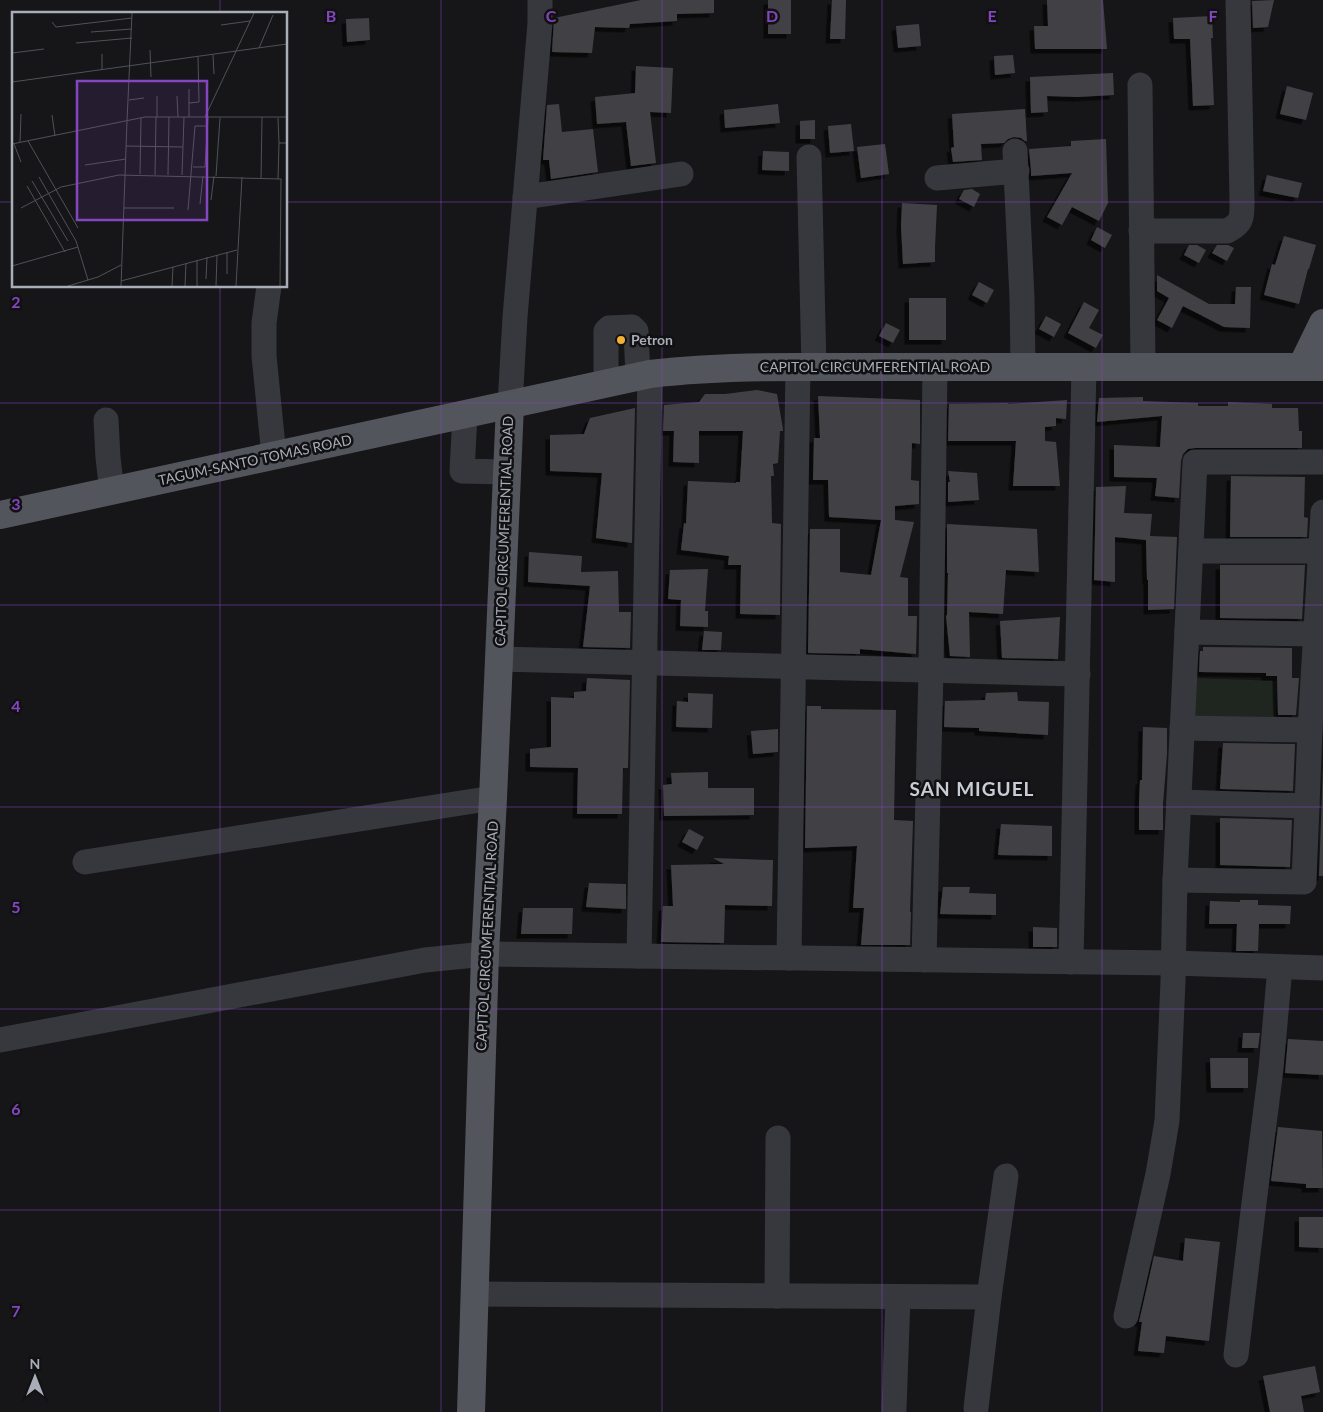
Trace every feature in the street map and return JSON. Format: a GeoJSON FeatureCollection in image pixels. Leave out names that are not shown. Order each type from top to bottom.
{"type":"FeatureCollection","features":[{"type":"Feature","properties":{"kind":"main road","name":"CAPITOL CIRCUMFERENTIAL ROAD"},"geometry":{"type":"LineString","coordinates":[[471,1412],[485,954],[510,405],[644,376],[691,369],[1023,366],[1313,367],[1323,322]]}},
{"type":"Feature","properties":{"kind":"main road","name":"TAGUM-SANTO TOMAS ROAD"},"geometry":{"type":"LineString","coordinates":[[0,515],[510,405]]}},
{"type":"Feature","properties":{"kind":"street"},"geometry":{"type":"LineString","coordinates":[[510,405],[515,316],[540,23],[540,0]]}},
{"type":"Feature","properties":{"kind":"street"},"geometry":{"type":"LineString","coordinates":[[1141,231],[1227,231],[1237,226],[1241,220],[1238,0]]}},
{"type":"Feature","properties":{"kind":"street"},"geometry":{"type":"LineString","coordinates":[[1140,85],[1143,366]]}},
{"type":"Feature","properties":{"kind":"street"},"geometry":{"type":"LineString","coordinates":[[789,958],[793,666],[806,367],[809,157]]}},
{"type":"Feature","properties":{"kind":"street"},"geometry":{"type":"LineString","coordinates":[[937,178],[1016,161],[1023,366]]}},
{"type":"Feature","properties":{"kind":"street"},"geometry":{"type":"LineString","coordinates":[[525,198],[681,174]]}},
{"type":"Feature","properties":{"kind":"street"},"geometry":{"type":"LineString","coordinates":[[269,288],[264,323],[264,356],[274,456]]}},
{"type":"Feature","properties":{"kind":"street"},"geometry":{"type":"LineString","coordinates":[[606,384],[606,331],[609,328],[632,327],[636,331],[644,376],[645,663],[639,956]]}},
{"type":"Feature","properties":{"kind":"street"},"geometry":{"type":"LineString","coordinates":[[1071,962],[1084,366]]}},
{"type":"Feature","properties":{"kind":"street"},"geometry":{"type":"LineString","coordinates":[[924,960],[931,670],[935,367]]}},
{"type":"Feature","properties":{"kind":"street"},"geometry":{"type":"LineString","coordinates":[[465,414],[462,471],[507,472]]}},
{"type":"Feature","properties":{"kind":"street"},"geometry":{"type":"LineString","coordinates":[[106,420],[112,491]]}},
{"type":"Feature","properties":{"kind":"street"},"geometry":{"type":"LineString","coordinates":[[1126,1316],[1157,1182],[1167,1121],[1172,1022],[1175,880],[1195,462],[1323,462]]}},
{"type":"Feature","properties":{"kind":"street"},"geometry":{"type":"LineString","coordinates":[[1175,880],[1304,882],[1310,730],[1323,512]]}},
{"type":"Feature","properties":{"kind":"street"},"geometry":{"type":"LineString","coordinates":[[1191,551],[1321,551]]}},
{"type":"Feature","properties":{"kind":"street"},"geometry":{"type":"LineString","coordinates":[[1187,632],[1316,634]]}},
{"type":"Feature","properties":{"kind":"street"},"geometry":{"type":"LineString","coordinates":[[499,659],[1078,674]]}},
{"type":"Feature","properties":{"kind":"street"},"geometry":{"type":"LineString","coordinates":[[1182,728],[1310,730]]}},
{"type":"Feature","properties":{"kind":"street"},"geometry":{"type":"LineString","coordinates":[[85,862],[493,798]]}},
{"type":"Feature","properties":{"kind":"street"},"geometry":{"type":"LineString","coordinates":[[1179,802],[1307,806]]}},
{"type":"Feature","properties":{"kind":"street"},"geometry":{"type":"LineString","coordinates":[[0,1040],[426,960],[485,954],[1071,962],[1323,968]]}},
{"type":"Feature","properties":{"kind":"street"},"geometry":{"type":"LineString","coordinates":[[1236,1355],[1271,1069],[1280,967]]}},
{"type":"Feature","properties":{"kind":"street"},"geometry":{"type":"LineString","coordinates":[[777,1296],[778,1138]]}},
{"type":"Feature","properties":{"kind":"street"},"geometry":{"type":"LineString","coordinates":[[976,1408],[1006,1176]]}},
{"type":"Feature","properties":{"kind":"street"},"geometry":{"type":"LineString","coordinates":[[475,1294],[989,1298]]}},
{"type":"Feature","properties":{"kind":"street"},"geometry":{"type":"LineString","coordinates":[[894,1408],[898,1297]]}},
{"type":"Feature","properties":{"kind":"shaded area"},"geometry":{"type":"Polygon","coordinates":[[[1196,678],[1277,681],[1276,723],[1195,720],[1196,678]]]}},
{"type":"Feature","properties":{"kind":"building"},"geometry":{"type":"Polygon","coordinates":[[[641,0],[714,0],[714,13],[677,14],[677,21],[630,24],[629,28],[595,27],[592,53],[552,52],[554,18],[641,0]]]}},
{"type":"Feature","properties":{"kind":"building"},"geometry":{"type":"Polygon","coordinates":[[[768,0],[791,0],[791,34],[768,34],[768,0]]]}},
{"type":"Feature","properties":{"kind":"building"},"geometry":{"type":"Polygon","coordinates":[[[832,0],[846,0],[845,39],[830,39],[832,0]]]}},
{"type":"Feature","properties":{"kind":"building"},"geometry":{"type":"Polygon","coordinates":[[[1047,0],[1103,0],[1107,49],[1035,49],[1034,26],[1048,26],[1047,0]]]}},
{"type":"Feature","properties":{"kind":"building"},"geometry":{"type":"Polygon","coordinates":[[[1274,0],[1268,27],[1253,28],[1252,1],[1274,0]]]}},
{"type":"Feature","properties":{"kind":"building"},"geometry":{"type":"Polygon","coordinates":[[[1212,16],[1214,105],[1193,106],[1190,39],[1174,39],[1173,18],[1212,16]]]}},
{"type":"Feature","properties":{"kind":"building"},"geometry":{"type":"Polygon","coordinates":[[[369,18],[370,40],[347,42],[346,19],[369,18]]]}},
{"type":"Feature","properties":{"kind":"building"},"geometry":{"type":"Polygon","coordinates":[[[919,24],[921,46],[898,48],[896,26],[919,24]]]}},
{"type":"Feature","properties":{"kind":"building"},"geometry":{"type":"Polygon","coordinates":[[[1013,55],[1015,73],[995,75],[994,56],[1013,55]]]}},
{"type":"Feature","properties":{"kind":"building"},"geometry":{"type":"Polygon","coordinates":[[[636,66],[673,68],[671,113],[650,112],[656,163],[631,166],[626,122],[597,124],[595,97],[635,93],[636,66]]]}},
{"type":"Feature","properties":{"kind":"building"},"geometry":{"type":"Polygon","coordinates":[[[1113,73],[1114,95],[1047,96],[1048,112],[1031,113],[1030,77],[1113,73]]]}},
{"type":"Feature","properties":{"kind":"building"},"geometry":{"type":"Polygon","coordinates":[[[1287,86],[1313,93],[1306,120],[1280,114],[1287,86]]]}},
{"type":"Feature","properties":{"kind":"building"},"geometry":{"type":"Polygon","coordinates":[[[559,104],[562,132],[593,129],[598,172],[551,179],[549,160],[543,160],[547,105],[559,104]]]}},
{"type":"Feature","properties":{"kind":"building"},"geometry":{"type":"Polygon","coordinates":[[[778,104],[780,123],[725,128],[724,110],[778,104]]]}},
{"type":"Feature","properties":{"kind":"building"},"geometry":{"type":"Polygon","coordinates":[[[1025,109],[1027,141],[1014,137],[1004,143],[981,144],[982,160],[953,162],[951,148],[954,147],[952,114],[1025,109]]]}},
{"type":"Feature","properties":{"kind":"building"},"geometry":{"type":"Polygon","coordinates":[[[815,120],[815,139],[800,139],[800,121],[815,120]]]}},
{"type":"Feature","properties":{"kind":"building"},"geometry":{"type":"Polygon","coordinates":[[[851,124],[854,151],[830,153],[828,126],[851,124]]]}},
{"type":"Feature","properties":{"kind":"building"},"geometry":{"type":"Polygon","coordinates":[[[1106,139],[1108,203],[1099,221],[1072,207],[1062,225],[1047,217],[1072,173],[1031,176],[1029,149],[1071,146],[1071,141],[1106,139]]]}},
{"type":"Feature","properties":{"kind":"building"},"geometry":{"type":"Polygon","coordinates":[[[885,144],[889,174],[861,178],[857,147],[885,144]]]}},
{"type":"Feature","properties":{"kind":"building"},"geometry":{"type":"Polygon","coordinates":[[[763,151],[789,152],[789,171],[762,170],[763,151]]]}},
{"type":"Feature","properties":{"kind":"building"},"geometry":{"type":"Polygon","coordinates":[[[1267,175],[1302,183],[1298,198],[1263,191],[1267,175]]]}},
{"type":"Feature","properties":{"kind":"building"},"geometry":{"type":"Polygon","coordinates":[[[972,189],[980,194],[974,207],[959,199],[964,190],[972,189]]]}},
{"type":"Feature","properties":{"kind":"building"},"geometry":{"type":"Polygon","coordinates":[[[902,203],[937,205],[935,262],[903,264],[902,203]]]}},
{"type":"Feature","properties":{"kind":"building"},"geometry":{"type":"Polygon","coordinates":[[[1097,227],[1112,235],[1105,248],[1091,240],[1097,227]]]}},
{"type":"Feature","properties":{"kind":"building"},"geometry":{"type":"Polygon","coordinates":[[[1284,236],[1316,245],[1299,304],[1264,295],[1272,264],[1275,265],[1284,236]]]}},
{"type":"Feature","properties":{"kind":"building"},"geometry":{"type":"Polygon","coordinates":[[[1189,245],[1197,245],[1206,250],[1199,263],[1184,255],[1189,245]]]}},
{"type":"Feature","properties":{"kind":"building"},"geometry":{"type":"Polygon","coordinates":[[[1217,245],[1228,245],[1234,248],[1227,261],[1212,253],[1217,245]]]}},
{"type":"Feature","properties":{"kind":"building"},"geometry":{"type":"Polygon","coordinates":[[[1157,275],[1209,304],[1235,304],[1236,287],[1251,287],[1250,328],[1224,327],[1183,306],[1172,328],[1157,320],[1169,298],[1157,291],[1157,275]]]}},
{"type":"Feature","properties":{"kind":"building"},"geometry":{"type":"Polygon","coordinates":[[[979,282],[994,290],[987,303],[972,295],[979,282]]]}},
{"type":"Feature","properties":{"kind":"building"},"geometry":{"type":"Polygon","coordinates":[[[909,298],[946,298],[946,340],[909,340],[909,298]]]}},
{"type":"Feature","properties":{"kind":"building"},"geometry":{"type":"Polygon","coordinates":[[[1084,302],[1099,310],[1089,328],[1103,335],[1096,348],[1068,333],[1084,302]]]}},
{"type":"Feature","properties":{"kind":"building"},"geometry":{"type":"Polygon","coordinates":[[[1046,316],[1061,324],[1054,337],[1039,329],[1046,316]]]}},
{"type":"Feature","properties":{"kind":"building"},"geometry":{"type":"Polygon","coordinates":[[[886,323],[900,330],[893,343],[879,336],[886,323]]]}},
{"type":"Feature","properties":{"kind":"building"},"geometry":{"type":"Polygon","coordinates":[[[757,390],[777,394],[783,429],[783,431],[780,431],[778,463],[773,464],[774,476],[771,476],[772,523],[781,524],[780,615],[740,614],[741,565],[728,565],[729,556],[681,550],[684,523],[686,524],[688,481],[740,482],[743,431],[699,431],[699,463],[673,462],[674,431],[663,431],[664,405],[699,402],[705,394],[725,394],[757,390]]]}},
{"type":"Feature","properties":{"kind":"building"},"geometry":{"type":"Polygon","coordinates":[[[818,396],[920,400],[920,444],[912,443],[911,480],[919,481],[919,504],[895,506],[895,520],[914,522],[900,577],[908,578],[908,616],[917,616],[916,654],[860,649],[860,654],[808,653],[810,529],[840,529],[840,572],[871,575],[881,520],[829,517],[828,480],[813,480],[814,438],[820,438],[818,396]]]}},
{"type":"Feature","properties":{"kind":"building"},"geometry":{"type":"Polygon","coordinates":[[[1143,397],[1143,401],[1198,403],[1198,406],[1228,406],[1228,402],[1272,404],[1272,408],[1298,408],[1299,431],[1302,431],[1302,448],[1188,449],[1183,454],[1181,461],[1179,498],[1155,496],[1157,478],[1114,477],[1114,445],[1160,447],[1162,416],[1097,422],[1099,398],[1143,397]]]}},
{"type":"Feature","properties":{"kind":"building"},"geometry":{"type":"Polygon","coordinates":[[[1067,400],[1066,419],[1056,418],[1056,426],[1045,427],[1045,441],[1056,442],[1060,486],[1013,486],[1016,441],[948,441],[949,404],[1008,404],[1067,400]]]}},
{"type":"Feature","properties":{"kind":"building"},"geometry":{"type":"Polygon","coordinates":[[[635,408],[632,543],[596,538],[602,473],[550,471],[550,435],[584,434],[590,418],[635,408]]]}},
{"type":"Feature","properties":{"kind":"building"},"geometry":{"type":"Polygon","coordinates":[[[948,471],[977,473],[979,500],[948,502],[948,482],[950,482],[948,471]]]}},
{"type":"Feature","properties":{"kind":"building"},"geometry":{"type":"Polygon","coordinates":[[[1231,476],[1305,477],[1304,517],[1308,518],[1307,537],[1230,537],[1231,476]]]}},
{"type":"Feature","properties":{"kind":"building"},"geometry":{"type":"Polygon","coordinates":[[[1126,486],[1124,513],[1152,514],[1150,536],[1177,537],[1174,609],[1148,610],[1146,540],[1115,537],[1115,582],[1094,580],[1096,487],[1126,486]]]}},
{"type":"Feature","properties":{"kind":"building"},"geometry":{"type":"Polygon","coordinates":[[[947,524],[1037,529],[1039,572],[1006,570],[1003,614],[969,612],[970,657],[950,656],[946,616],[948,573],[947,524]]]}},
{"type":"Feature","properties":{"kind":"building"},"geometry":{"type":"Polygon","coordinates":[[[529,552],[582,556],[581,572],[618,571],[619,612],[631,612],[630,648],[583,647],[590,586],[528,582],[529,552]]]}},
{"type":"Feature","properties":{"kind":"building"},"geometry":{"type":"Polygon","coordinates":[[[1220,565],[1305,565],[1302,619],[1220,618],[1220,565]]]}},
{"type":"Feature","properties":{"kind":"building"},"geometry":{"type":"Polygon","coordinates":[[[708,569],[705,611],[708,611],[708,627],[680,626],[681,600],[668,599],[670,570],[708,569]]]}},
{"type":"Feature","properties":{"kind":"building"},"geometry":{"type":"Polygon","coordinates":[[[1060,617],[1058,659],[1002,658],[1000,621],[1060,617]]]}},
{"type":"Feature","properties":{"kind":"building"},"geometry":{"type":"Polygon","coordinates":[[[704,631],[722,632],[721,650],[702,650],[704,631]]]}},
{"type":"Feature","properties":{"kind":"building"},"geometry":{"type":"Polygon","coordinates":[[[1203,647],[1292,648],[1292,678],[1299,678],[1296,715],[1278,715],[1277,676],[1266,676],[1266,673],[1199,672],[1200,651],[1203,651],[1203,647]]]}},
{"type":"Feature","properties":{"kind":"building"},"geometry":{"type":"Polygon","coordinates":[[[587,678],[630,680],[628,768],[623,768],[622,814],[577,814],[578,768],[530,767],[530,749],[551,747],[551,697],[574,698],[574,692],[586,691],[587,678]]]}},
{"type":"Feature","properties":{"kind":"building"},"geometry":{"type":"Polygon","coordinates":[[[1017,692],[1018,701],[1049,702],[1048,735],[979,731],[979,728],[944,727],[945,701],[985,700],[986,693],[1017,692]]]}},
{"type":"Feature","properties":{"kind":"building"},"geometry":{"type":"Polygon","coordinates":[[[688,693],[713,694],[712,728],[676,727],[677,701],[688,702],[688,693]]]}},
{"type":"Feature","properties":{"kind":"building"},"geometry":{"type":"Polygon","coordinates":[[[807,706],[821,706],[821,709],[896,710],[894,820],[913,821],[910,945],[861,945],[864,908],[853,908],[857,846],[805,848],[807,706]]]}},
{"type":"Feature","properties":{"kind":"building"},"geometry":{"type":"Polygon","coordinates":[[[1143,727],[1167,728],[1163,830],[1139,830],[1143,727]]]}},
{"type":"Feature","properties":{"kind":"building"},"geometry":{"type":"Polygon","coordinates":[[[778,729],[778,752],[753,754],[751,731],[778,729]]]}},
{"type":"Feature","properties":{"kind":"building"},"geometry":{"type":"Polygon","coordinates":[[[1223,743],[1295,744],[1293,791],[1220,789],[1223,743]]]}},
{"type":"Feature","properties":{"kind":"building"},"geometry":{"type":"Polygon","coordinates":[[[1323,765],[1323,876],[1319,876],[1323,765]]]}},
{"type":"Feature","properties":{"kind":"building"},"geometry":{"type":"Polygon","coordinates":[[[708,772],[708,788],[754,788],[754,815],[664,816],[663,785],[672,784],[671,773],[708,772]]]}},
{"type":"Feature","properties":{"kind":"building"},"geometry":{"type":"Polygon","coordinates":[[[1220,818],[1292,820],[1290,867],[1220,865],[1220,818]]]}},
{"type":"Feature","properties":{"kind":"building"},"geometry":{"type":"Polygon","coordinates":[[[1001,824],[1052,826],[1052,856],[998,855],[1001,824]]]}},
{"type":"Feature","properties":{"kind":"building"},"geometry":{"type":"Polygon","coordinates":[[[689,829],[704,837],[697,850],[682,842],[689,829]]]}},
{"type":"Feature","properties":{"kind":"building"},"geometry":{"type":"Polygon","coordinates":[[[713,858],[773,860],[772,906],[725,905],[724,943],[661,942],[663,906],[673,906],[671,865],[724,864],[713,858]]]}},
{"type":"Feature","properties":{"kind":"building"},"geometry":{"type":"Polygon","coordinates":[[[589,883],[626,884],[626,909],[586,907],[589,883]]]}},
{"type":"Feature","properties":{"kind":"building"},"geometry":{"type":"Polygon","coordinates":[[[943,887],[970,887],[969,893],[996,894],[996,915],[940,914],[943,887]]]}},
{"type":"Feature","properties":{"kind":"building"},"geometry":{"type":"Polygon","coordinates":[[[1240,900],[1258,900],[1258,905],[1291,906],[1290,924],[1259,924],[1258,951],[1236,951],[1237,924],[1209,924],[1210,901],[1240,902],[1240,900]]]}},
{"type":"Feature","properties":{"kind":"building"},"geometry":{"type":"Polygon","coordinates":[[[523,908],[573,908],[572,934],[521,934],[523,908]]]}},
{"type":"Feature","properties":{"kind":"building"},"geometry":{"type":"Polygon","coordinates":[[[1033,927],[1057,928],[1057,947],[1033,947],[1033,927]]]}},
{"type":"Feature","properties":{"kind":"building"},"geometry":{"type":"Polygon","coordinates":[[[1243,1033],[1260,1033],[1258,1048],[1242,1048],[1243,1033]]]}},
{"type":"Feature","properties":{"kind":"building"},"geometry":{"type":"Polygon","coordinates":[[[1288,1039],[1323,1041],[1323,1075],[1285,1073],[1288,1039]]]}},
{"type":"Feature","properties":{"kind":"building"},"geometry":{"type":"Polygon","coordinates":[[[1210,1058],[1248,1058],[1248,1088],[1211,1088],[1210,1058]]]}},
{"type":"Feature","properties":{"kind":"building"},"geometry":{"type":"Polygon","coordinates":[[[1278,1127],[1322,1131],[1323,1188],[1306,1188],[1306,1184],[1271,1181],[1278,1127]]]}},
{"type":"Feature","properties":{"kind":"building"},"geometry":{"type":"Polygon","coordinates":[[[1299,1217],[1323,1217],[1323,1248],[1299,1247],[1299,1217]]]}},
{"type":"Feature","properties":{"kind":"building"},"geometry":{"type":"Polygon","coordinates":[[[1185,1238],[1220,1242],[1209,1341],[1166,1336],[1164,1353],[1138,1351],[1142,1322],[1139,1322],[1154,1256],[1183,1261],[1185,1238]]]}},
{"type":"Feature","properties":{"kind":"building"},"geometry":{"type":"Polygon","coordinates":[[[1315,1366],[1320,1392],[1301,1396],[1304,1412],[1270,1412],[1263,1376],[1315,1366]]]}},
{"type":"Feature","properties":{"kind":"place","name":"Petron"},"geometry":{"type":"Point","coordinates":[621,340]}},
{"type":"Feature","properties":{"kind":"district","name":"SAN MIGUEL"},"geometry":{"type":"Point","coordinates":[972,789]}}]}
